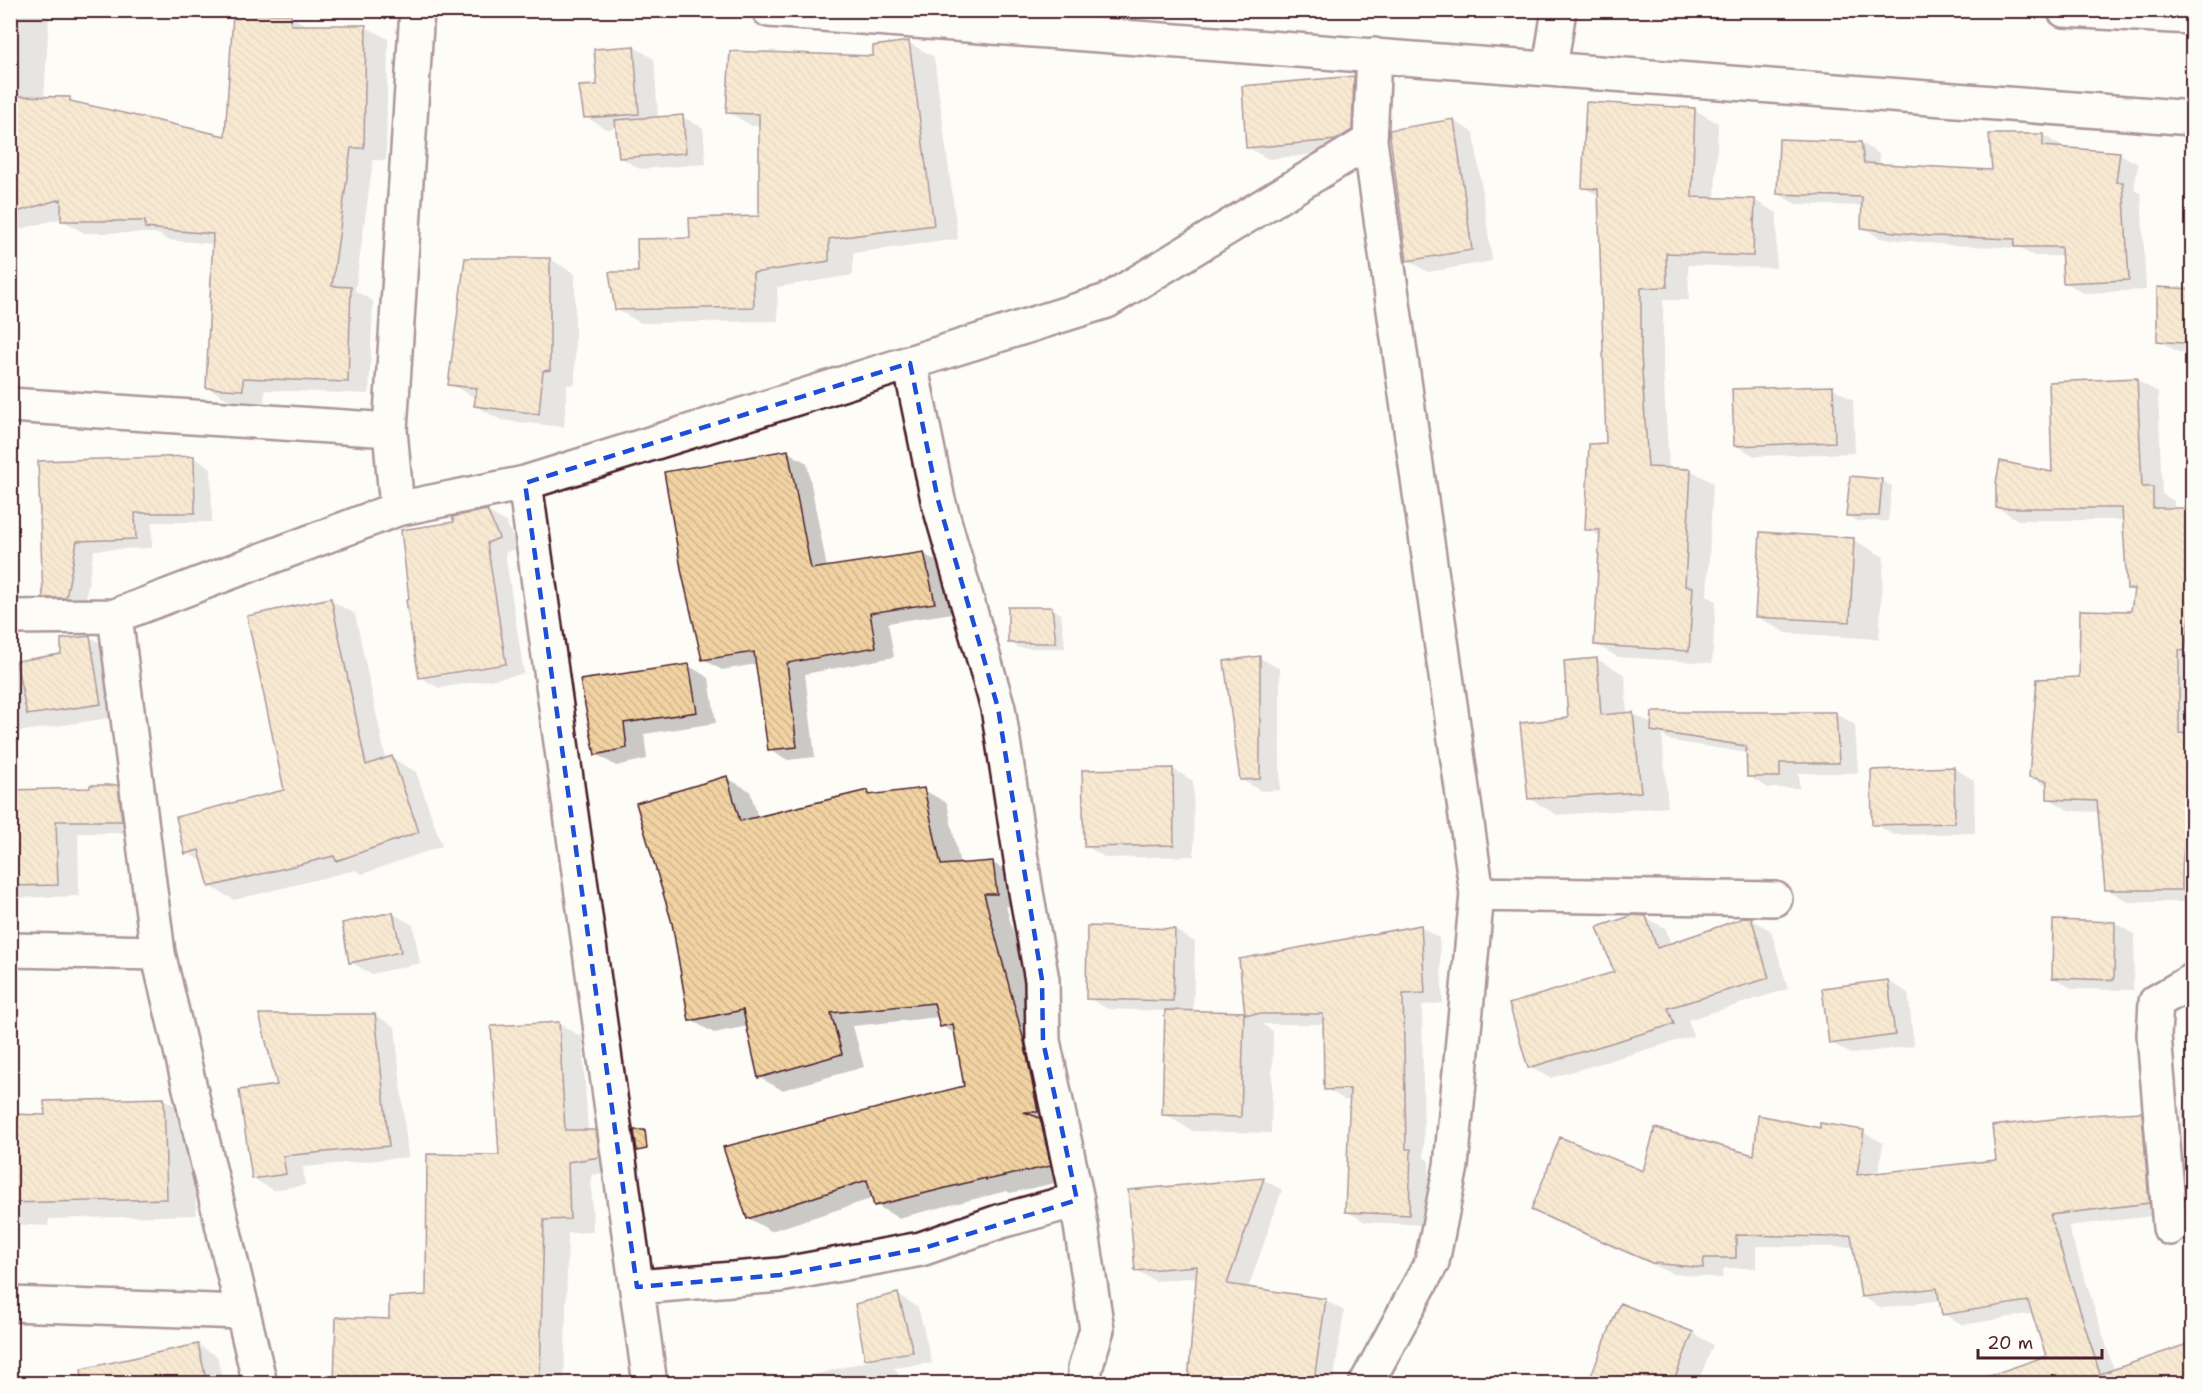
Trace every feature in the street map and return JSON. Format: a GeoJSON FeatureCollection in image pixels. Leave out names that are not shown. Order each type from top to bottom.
{"type":"FeatureCollection","features":[{"type":"Feature","properties":{"kind":"main road"},"geometry":{"type":"LineString","coordinates":[[397,509],[390,430],[417,10]]}},
{"type":"Feature","properties":{"kind":"main road"},"geometry":{"type":"LineString","coordinates":[[769,10],[2193,118]]}},
{"type":"Feature","properties":{"kind":"main road"},"geometry":{"type":"LineString","coordinates":[[1550,69],[1560,10]]}},
{"type":"Feature","properties":{"kind":"main road"},"geometry":{"type":"LineString","coordinates":[[2064,10],[2193,18]]}},
{"type":"Feature","properties":{"kind":"main road"},"geometry":{"type":"LineString","coordinates":[[1366,1383],[1432,1262],[1451,1166],[1477,894],[1370,141],[1374,55]]}},
{"type":"Feature","properties":{"kind":"main road"},"geometry":{"type":"LineString","coordinates":[[10,617],[115,616],[397,509],[525,483],[1107,301],[1370,141]]}},
{"type":"Feature","properties":{"kind":"main road"},"geometry":{"type":"LineString","coordinates":[[910,363],[938,500],[998,708],[1042,980],[1043,1041],[1077,1200],[1097,1329],[1085,1369],[1085,1383]]}},
{"type":"Feature","properties":{"kind":"main road"},"geometry":{"type":"LineString","coordinates":[[10,405],[390,430]]}},
{"type":"Feature","properties":{"kind":"main road"},"geometry":{"type":"LineString","coordinates":[[525,483],[650,1383]]}},
{"type":"Feature","properties":{"kind":"main road"},"geometry":{"type":"LineString","coordinates":[[115,616],[158,953],[260,1383]]}},
{"type":"Feature","properties":{"kind":"main road"},"geometry":{"type":"LineString","coordinates":[[1477,894],[1775,899]]}},
{"type":"Feature","properties":{"kind":"main road"},"geometry":{"type":"LineString","coordinates":[[10,950],[158,953]]}},
{"type":"Feature","properties":{"kind":"main road"},"geometry":{"type":"LineString","coordinates":[[2170,1228],[2154,1035],[2156,1002],[2193,981]]}},
{"type":"Feature","properties":{"kind":"main road"},"geometry":{"type":"LineString","coordinates":[[637,1287],[780,1275],[921,1249],[1001,1221],[1077,1200]]}},
{"type":"Feature","properties":{"kind":"main road"},"geometry":{"type":"LineString","coordinates":[[10,1304],[243,1312]]}},
{"type":"Feature","properties":{"kind":"highlighted area"},"geometry":{"type":"Polygon","coordinates":[[[910,363],[938,500],[998,708],[1042,980],[1043,1041],[1077,1200],[921,1249],[780,1275],[637,1287],[525,483],[910,363]]]}},
{"type":"Feature","properties":{"kind":"building"},"geometry":{"type":"Polygon","coordinates":[[[233,14],[291,14],[291,25],[366,25],[364,148],[351,148],[332,286],[351,287],[348,382],[243,378],[243,390],[206,388],[213,234],[145,228],[145,221],[61,221],[61,199],[10,214],[10,96],[70,97],[70,101],[225,136],[233,14]]]}},
{"type":"Feature","properties":{"kind":"building"},"geometry":{"type":"Polygon","coordinates":[[[909,41],[934,225],[829,239],[829,261],[753,273],[754,307],[615,310],[609,272],[638,272],[637,239],[690,238],[689,218],[759,216],[759,114],[726,113],[730,51],[873,56],[873,46],[909,41]]]}},
{"type":"Feature","properties":{"kind":"building"},"geometry":{"type":"Polygon","coordinates":[[[634,46],[639,114],[584,118],[579,86],[597,85],[594,49],[634,46]]]}},
{"type":"Feature","properties":{"kind":"building"},"geometry":{"type":"Polygon","coordinates":[[[1354,76],[1352,130],[1336,140],[1246,148],[1242,86],[1354,76]]]}},
{"type":"Feature","properties":{"kind":"building"},"geometry":{"type":"Polygon","coordinates":[[[1586,102],[1695,108],[1692,197],[1755,199],[1753,256],[1666,253],[1667,287],[1641,288],[1641,355],[1648,467],[1691,469],[1685,586],[1693,587],[1689,651],[1594,645],[1600,530],[1585,530],[1589,444],[1606,443],[1598,189],[1582,188],[1586,102]]]}},
{"type":"Feature","properties":{"kind":"building"},"geometry":{"type":"Polygon","coordinates":[[[683,115],[686,153],[619,158],[615,120],[683,115]]]}},
{"type":"Feature","properties":{"kind":"building"},"geometry":{"type":"Polygon","coordinates":[[[1454,119],[1472,250],[1407,261],[1389,130],[1454,119]]]}},
{"type":"Feature","properties":{"kind":"building"},"geometry":{"type":"Polygon","coordinates":[[[1989,134],[2043,134],[2043,146],[2120,152],[2116,182],[2123,182],[2129,280],[2063,283],[2061,247],[2014,247],[2015,239],[1930,236],[1861,228],[1862,197],[1777,194],[1779,139],[1861,142],[1864,163],[1992,170],[1989,134]]]}},
{"type":"Feature","properties":{"kind":"building"},"geometry":{"type":"Polygon","coordinates":[[[465,258],[550,258],[550,370],[543,371],[539,414],[474,406],[477,388],[448,385],[465,258]]]}},
{"type":"Feature","properties":{"kind":"building"},"geometry":{"type":"Polygon","coordinates":[[[2157,287],[2193,289],[2193,344],[2157,341],[2157,287]]]}},
{"type":"Feature","properties":{"kind":"building"},"geometry":{"type":"Polygon","coordinates":[[[2137,378],[2142,487],[2153,487],[2153,508],[2193,508],[2193,597],[2185,651],[2179,650],[2179,733],[2193,734],[2193,773],[2182,865],[2182,890],[2105,890],[2097,801],[2047,799],[2047,781],[2029,777],[2037,679],[2079,677],[2080,610],[2131,611],[2134,589],[2127,589],[2122,508],[1996,508],[1996,483],[2000,461],[2052,472],[2049,382],[2137,378]]]}},
{"type":"Feature","properties":{"kind":"building"},"geometry":{"type":"Polygon","coordinates":[[[1833,386],[1835,442],[1734,446],[1732,389],[1833,386]]]}},
{"type":"Feature","properties":{"kind":"building"},"geometry":{"type":"Polygon","coordinates":[[[788,450],[811,569],[924,552],[935,603],[870,613],[876,647],[787,663],[797,747],[768,750],[754,652],[702,660],[682,574],[664,472],[788,450]]]}},
{"type":"Feature","properties":{"kind":"building"},"geometry":{"type":"Polygon","coordinates":[[[194,456],[195,513],[135,513],[136,539],[77,541],[66,598],[43,598],[38,461],[194,456]]]}},
{"type":"Feature","properties":{"kind":"building"},"geometry":{"type":"Polygon","coordinates":[[[1850,476],[1882,479],[1879,516],[1846,516],[1850,476]]]}},
{"type":"Feature","properties":{"kind":"building"},"geometry":{"type":"Polygon","coordinates":[[[487,510],[499,538],[487,543],[506,664],[419,678],[406,600],[409,599],[401,530],[454,522],[452,517],[487,510]]]}},
{"type":"Feature","properties":{"kind":"building"},"geometry":{"type":"Polygon","coordinates":[[[1760,532],[1854,538],[1850,622],[1755,617],[1760,532]]]}},
{"type":"Feature","properties":{"kind":"building"},"geometry":{"type":"Polygon","coordinates":[[[331,598],[366,765],[392,756],[419,832],[336,861],[334,856],[209,887],[199,850],[185,854],[176,817],[284,790],[247,616],[331,598]]]}},
{"type":"Feature","properties":{"kind":"building"},"geometry":{"type":"Polygon","coordinates":[[[1008,607],[1052,607],[1056,643],[1008,643],[1008,607]]]}},
{"type":"Feature","properties":{"kind":"building"},"geometry":{"type":"Polygon","coordinates":[[[90,636],[101,704],[27,715],[16,661],[61,654],[61,639],[90,636]]]}},
{"type":"Feature","properties":{"kind":"building"},"geometry":{"type":"Polygon","coordinates":[[[1260,656],[1260,779],[1240,780],[1224,661],[1260,656]]]}},
{"type":"Feature","properties":{"kind":"building"},"geometry":{"type":"Polygon","coordinates":[[[1597,658],[1601,715],[1633,712],[1641,792],[1528,799],[1520,723],[1568,718],[1564,661],[1597,658]]]}},
{"type":"Feature","properties":{"kind":"building"},"geometry":{"type":"Polygon","coordinates":[[[689,664],[697,712],[624,723],[627,748],[595,755],[580,680],[689,664]]]}},
{"type":"Feature","properties":{"kind":"building"},"geometry":{"type":"Polygon","coordinates":[[[1652,712],[1836,712],[1839,763],[1780,763],[1780,777],[1747,777],[1746,746],[1651,731],[1652,712]]]}},
{"type":"Feature","properties":{"kind":"building"},"geometry":{"type":"Polygon","coordinates":[[[1954,767],[1955,823],[1872,825],[1871,770],[1954,767]]]}},
{"type":"Feature","properties":{"kind":"building"},"geometry":{"type":"Polygon","coordinates":[[[1173,768],[1174,845],[1084,847],[1082,770],[1173,768]]]}},
{"type":"Feature","properties":{"kind":"building"},"geometry":{"type":"Polygon","coordinates":[[[727,776],[740,821],[868,790],[869,795],[924,788],[941,865],[993,861],[997,894],[984,894],[1024,1041],[1038,1112],[1024,1112],[1040,1118],[1051,1166],[986,1180],[986,1178],[874,1206],[867,1180],[747,1219],[723,1147],[964,1086],[953,1024],[940,1027],[934,1003],[831,1013],[842,1054],[758,1078],[743,1010],[689,1021],[672,923],[636,803],[727,776]]]}},
{"type":"Feature","properties":{"kind":"building"},"geometry":{"type":"Polygon","coordinates":[[[90,785],[118,785],[122,821],[56,821],[58,885],[10,886],[10,790],[90,788],[90,785]]]}},
{"type":"Feature","properties":{"kind":"building"},"geometry":{"type":"Polygon","coordinates":[[[393,912],[401,952],[349,963],[342,923],[393,912]]]}},
{"type":"Feature","properties":{"kind":"building"},"geometry":{"type":"Polygon","coordinates":[[[1634,915],[1646,916],[1657,948],[1751,917],[1769,978],[1668,1008],[1674,1024],[1528,1068],[1509,1004],[1614,972],[1597,927],[1634,915]]]}},
{"type":"Feature","properties":{"kind":"building"},"geometry":{"type":"Polygon","coordinates":[[[2053,920],[2115,922],[2114,980],[2052,978],[2053,920]]]}},
{"type":"Feature","properties":{"kind":"building"},"geometry":{"type":"Polygon","coordinates":[[[1421,925],[1425,993],[1403,994],[1406,1149],[1411,1149],[1409,1215],[1345,1212],[1350,1089],[1324,1090],[1323,1014],[1245,1014],[1239,959],[1421,925]]]}},
{"type":"Feature","properties":{"kind":"building"},"geometry":{"type":"Polygon","coordinates":[[[1087,926],[1175,929],[1173,1001],[1086,999],[1087,926]]]}},
{"type":"Feature","properties":{"kind":"building"},"geometry":{"type":"Polygon","coordinates":[[[1888,980],[1895,1035],[1829,1044],[1822,988],[1888,980]]]}},
{"type":"Feature","properties":{"kind":"building"},"geometry":{"type":"Polygon","coordinates":[[[1165,1010],[1244,1012],[1241,1117],[1162,1115],[1165,1010]]]}},
{"type":"Feature","properties":{"kind":"building"},"geometry":{"type":"Polygon","coordinates":[[[259,1014],[375,1014],[389,1146],[283,1156],[286,1174],[252,1179],[239,1090],[277,1085],[259,1014]]]}},
{"type":"Feature","properties":{"kind":"building"},"geometry":{"type":"Polygon","coordinates":[[[559,1022],[565,1130],[596,1130],[600,1157],[568,1162],[570,1219],[544,1220],[540,1379],[425,1377],[425,1383],[334,1383],[336,1317],[389,1319],[389,1297],[426,1295],[427,1154],[499,1155],[491,1026],[559,1022]]]}},
{"type":"Feature","properties":{"kind":"building"},"geometry":{"type":"Polygon","coordinates":[[[164,1098],[167,1199],[10,1203],[10,1114],[45,1115],[44,1101],[164,1098]]]}},
{"type":"Feature","properties":{"kind":"building"},"geometry":{"type":"Polygon","coordinates":[[[2142,1112],[2149,1203],[2050,1215],[2100,1374],[2193,1342],[2193,1383],[1981,1383],[1980,1379],[2046,1356],[2028,1301],[1942,1315],[1937,1288],[1861,1297],[1851,1235],[1829,1237],[1736,1235],[1736,1258],[1704,1258],[1703,1268],[1652,1263],[1531,1210],[1560,1137],[1643,1171],[1655,1128],[1754,1155],[1758,1115],[1820,1128],[1820,1123],[1864,1130],[1857,1175],[1996,1160],[1992,1126],[2087,1115],[2142,1112]]]}},
{"type":"Feature","properties":{"kind":"building"},"geometry":{"type":"Polygon","coordinates":[[[634,1130],[645,1130],[647,1149],[637,1151],[634,1130]]]}},
{"type":"Feature","properties":{"kind":"building"},"geometry":{"type":"Polygon","coordinates":[[[1264,1178],[1227,1284],[1326,1299],[1314,1380],[1296,1377],[1295,1383],[1188,1383],[1197,1266],[1135,1271],[1128,1190],[1264,1178]]]}},
{"type":"Feature","properties":{"kind":"building"},"geometry":{"type":"Polygon","coordinates":[[[898,1293],[913,1352],[865,1359],[855,1304],[898,1293]]]}},
{"type":"Feature","properties":{"kind":"building"},"geometry":{"type":"Polygon","coordinates":[[[1620,1303],[1693,1332],[1673,1383],[1588,1383],[1620,1303]]]}},
{"type":"Feature","properties":{"kind":"building"},"geometry":{"type":"Polygon","coordinates":[[[198,1344],[207,1383],[83,1383],[81,1369],[198,1344]]]}}]}
